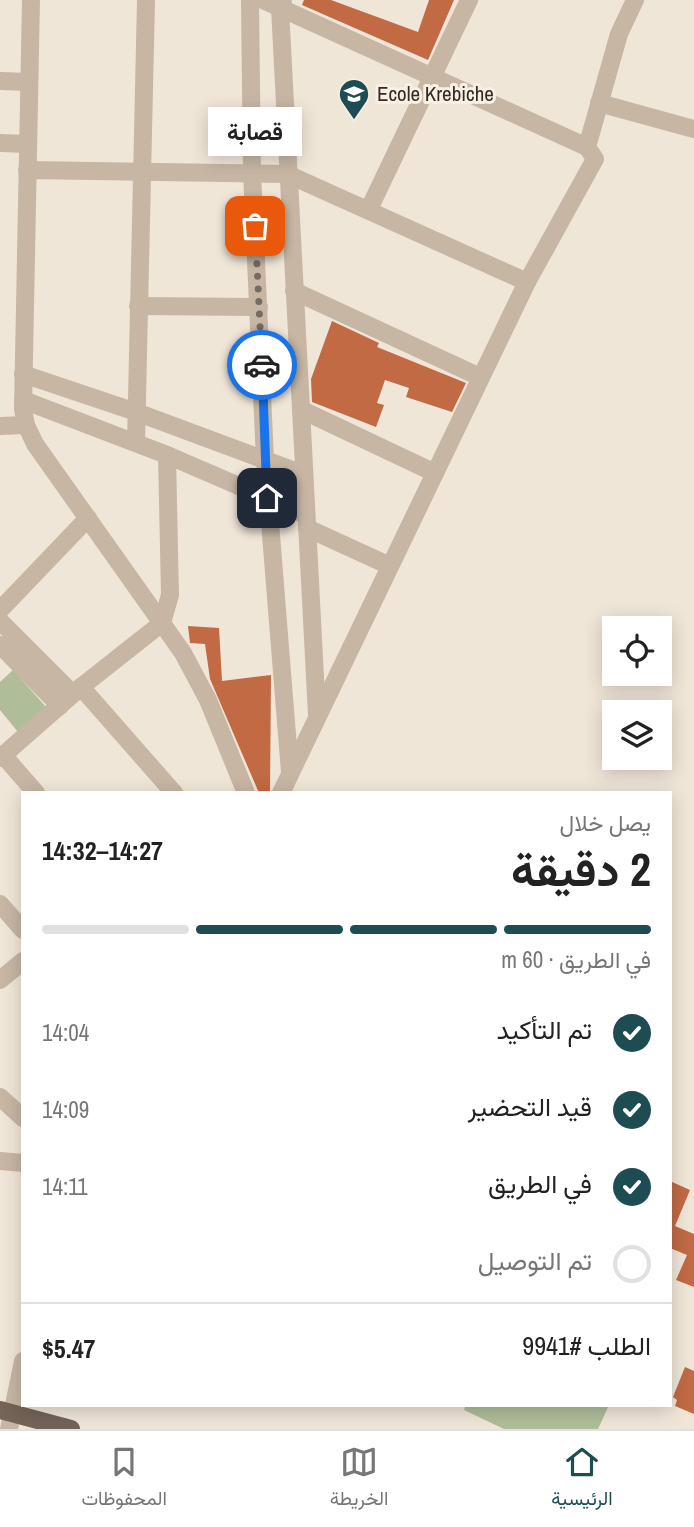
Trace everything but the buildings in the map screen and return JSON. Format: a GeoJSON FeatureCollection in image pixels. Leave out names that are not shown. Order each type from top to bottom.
{"type":"FeatureCollection","features":[{"type":"Feature","properties":{"kind":"main road"},"geometry":{"type":"LineString","coordinates":[[7,1417],[71,1429]]}},
{"type":"Feature","properties":{"kind":"street"},"geometry":{"type":"LineString","coordinates":[[31,0],[23,374],[26,425],[35,444],[183,653],[208,700],[245,791]]}},
{"type":"Feature","properties":{"kind":"street"},"geometry":{"type":"LineString","coordinates":[[136,443],[146,0]]}},
{"type":"Feature","properties":{"kind":"street"},"geometry":{"type":"LineString","coordinates":[[250,0],[252,172],[265,460],[290,775]]}},
{"type":"Feature","properties":{"kind":"street"},"geometry":{"type":"LineString","coordinates":[[369,209],[469,0]]}},
{"type":"Feature","properties":{"kind":"street"},"geometry":{"type":"LineString","coordinates":[[587,147],[620,34],[635,0]]}},
{"type":"Feature","properties":{"kind":"street"},"geometry":{"type":"LineString","coordinates":[[282,791],[435,473],[480,377],[527,282],[594,163],[594,156],[587,147],[275,3],[302,410],[303,474],[317,718]]}},
{"type":"Feature","properties":{"kind":"street"},"geometry":{"type":"LineString","coordinates":[[0,81],[29,82]]}},
{"type":"Feature","properties":{"kind":"street"},"geometry":{"type":"LineString","coordinates":[[599,103],[694,129]]}},
{"type":"Feature","properties":{"kind":"street"},"geometry":{"type":"LineString","coordinates":[[0,143],[28,144]]}},
{"type":"Feature","properties":{"kind":"street"},"geometry":{"type":"LineString","coordinates":[[27,170],[287,174],[527,282]]}},
{"type":"Feature","properties":{"kind":"street"},"geometry":{"type":"LineString","coordinates":[[294,291],[480,377]]}},
{"type":"Feature","properties":{"kind":"street"},"geometry":{"type":"LineString","coordinates":[[138,306],[260,307]]}},
{"type":"Feature","properties":{"kind":"street"},"geometry":{"type":"LineString","coordinates":[[23,374],[136,412],[303,474]]}},
{"type":"Feature","properties":{"kind":"street"},"geometry":{"type":"LineString","coordinates":[[23,400],[167,455],[267,498],[390,566]]}},
{"type":"Feature","properties":{"kind":"street"},"geometry":{"type":"LineString","coordinates":[[302,410],[435,473]]}},
{"type":"Feature","properties":{"kind":"street"},"geometry":{"type":"LineString","coordinates":[[0,426],[26,425]]}},
{"type":"Feature","properties":{"kind":"street"},"geometry":{"type":"LineString","coordinates":[[34,791],[2,756],[162,623],[170,595],[167,455]]}},
{"type":"Feature","properties":{"kind":"street"},"geometry":{"type":"LineString","coordinates":[[0,610],[88,518]]}},
{"type":"Feature","properties":{"kind":"street"},"geometry":{"type":"LineString","coordinates":[[0,621],[11,648],[71,696],[172,791]]}},
{"type":"Feature","properties":{"kind":"street"},"geometry":{"type":"LineString","coordinates":[[0,904],[21,928]]}},
{"type":"Feature","properties":{"kind":"street"},"geometry":{"type":"LineString","coordinates":[[0,980],[21,963]]}},
{"type":"Feature","properties":{"kind":"street"},"geometry":{"type":"LineString","coordinates":[[0,1097],[21,1115]]}},
{"type":"Feature","properties":{"kind":"street"},"geometry":{"type":"LineString","coordinates":[[0,1161],[21,1163]]}},
{"type":"Feature","properties":{"kind":"street"},"geometry":{"type":"LineString","coordinates":[[7,1417],[21,1368]]}},
{"type":"Feature","properties":{"kind":"green space"},"geometry":{"type":"Polygon","coordinates":[[[13,670],[46,707],[18,732],[0,710],[0,682],[13,670]]]}},
{"type":"Feature","properties":{"kind":"green space"},"geometry":{"type":"Polygon","coordinates":[[[465,1407],[608,1407],[598,1429],[504,1429],[464,1410],[465,1407]]]}},
{"type":"Feature","properties":{"kind":"way so far"},"geometry":{"type":"LineString","coordinates":[[255,226],[262,365]]}},
{"type":"Feature","properties":{"kind":"place","name":"Ecole Krebiche"},"geometry":{"type":"Point","coordinates":[354,121]}},
{"type":"Feature","properties":{"kind":"place","name":"قصابة"},"geometry":{"type":"Point","coordinates":[255,226]}},
{"type":"Feature","properties":{"kind":"route"},"geometry":{"type":"LineString","coordinates":[[262,365],[267,498]]}}]}
